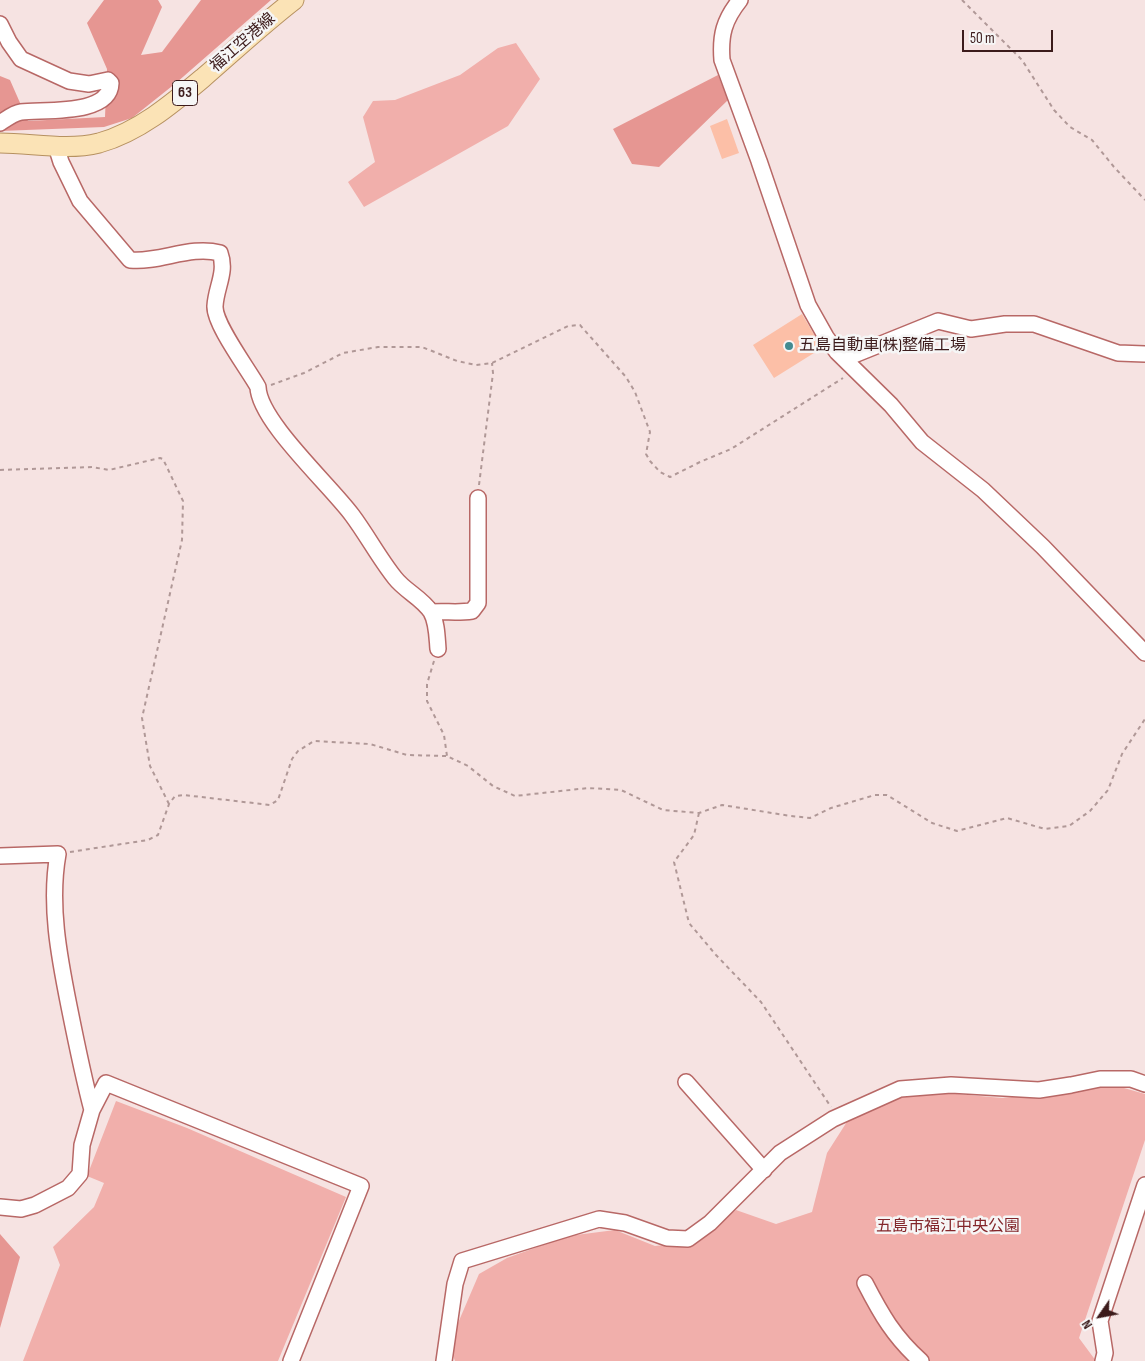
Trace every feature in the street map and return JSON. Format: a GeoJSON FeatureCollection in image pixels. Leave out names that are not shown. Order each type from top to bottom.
{"type":"FeatureCollection","features":[{"type":"Feature","properties":{"kind":"main road","name":"福江空港線"},"geometry":{"type":"LineString","coordinates":[[0,143],[56,146],[98,143],[138,127],[188,90],[294,0]]}},
{"type":"Feature","properties":{"kind":"street"},"geometry":{"type":"LineString","coordinates":[[740,0],[724,24],[721,44],[722,60],[808,305],[826,337],[844,359],[891,405],[922,442],[983,490],[1043,547],[1145,653]]}},
{"type":"Feature","properties":{"kind":"street"},"geometry":{"type":"LineString","coordinates":[[0,24],[9,42],[21,59],[69,81],[90,84],[108,80],[111,83],[111,87],[104,98],[84,108],[18,112],[0,123]]}},
{"type":"Feature","properties":{"kind":"street"},"geometry":{"type":"LineString","coordinates":[[56,146],[61,162],[80,201],[130,260],[140,261],[184,252],[211,251],[220,253],[223,261],[223,270],[214,307],[218,321],[224,334],[258,387],[259,396],[266,411],[282,433],[352,516],[398,582],[431,612],[436,629],[438,649]]}},
{"type":"Feature","properties":{"kind":"street"},"geometry":{"type":"LineString","coordinates":[[844,359],[938,321],[971,329],[1005,324],[1034,324],[1118,353],[1145,354]]}},
{"type":"Feature","properties":{"kind":"street"},"geometry":{"type":"LineString","coordinates":[[431,612],[472,611],[478,603],[478,498]]}},
{"type":"Feature","properties":{"kind":"street"},"geometry":{"type":"LineString","coordinates":[[0,856],[58,854],[54,877],[55,918],[62,973],[80,1063],[92,1110]]}},
{"type":"Feature","properties":{"kind":"street"},"geometry":{"type":"LineString","coordinates":[[444,1361],[455,1284],[462,1261],[599,1219],[625,1223],[667,1238],[688,1239],[710,1223],[780,1153],[837,1117],[900,1089],[951,1085],[1039,1090],[1100,1078],[1131,1079],[1145,1084]]}},
{"type":"Feature","properties":{"kind":"street"},"geometry":{"type":"LineString","coordinates":[[686,1082],[764,1170]]}},
{"type":"Feature","properties":{"kind":"street"},"geometry":{"type":"LineString","coordinates":[[0,1207],[21,1208],[35,1205],[68,1188],[80,1174],[82,1145],[92,1110],[106,1083],[362,1186],[291,1361]]}},
{"type":"Feature","properties":{"kind":"street"},"geometry":{"type":"LineString","coordinates":[[1103,1361],[1105,1353],[1100,1321],[1145,1184]]}},
{"type":"Feature","properties":{"kind":"street"},"geometry":{"type":"LineString","coordinates":[[865,1283],[886,1323],[906,1348],[921,1361]]}},
{"type":"Feature","properties":{"kind":"path"},"geometry":{"type":"LineString","coordinates":[[962,0],[1022,60],[1054,110],[1070,127],[1092,140],[1145,200]]}},
{"type":"Feature","properties":{"kind":"path"},"geometry":{"type":"LineString","coordinates":[[258,387],[268,386],[304,373],[343,353],[378,347],[422,347],[457,361],[476,365],[492,363],[568,326],[580,325],[626,376],[635,392],[650,432],[646,454],[660,472],[670,478],[700,462],[731,449],[856,369]]}},
{"type":"Feature","properties":{"kind":"path"},"geometry":{"type":"LineString","coordinates":[[478,498],[493,373],[492,363]]}},
{"type":"Feature","properties":{"kind":"path"},"geometry":{"type":"LineString","coordinates":[[0,470],[92,467],[109,470],[163,458],[183,501],[182,540],[142,718],[150,766],[169,804]]}},
{"type":"Feature","properties":{"kind":"path"},"geometry":{"type":"LineString","coordinates":[[438,649],[428,684],[427,701],[444,735],[448,756]]}},
{"type":"Feature","properties":{"kind":"path"},"geometry":{"type":"LineString","coordinates":[[58,854],[148,840],[158,835],[169,804],[175,796],[184,795],[270,804],[278,800],[292,759],[298,751],[314,741],[370,744],[407,755],[448,756],[468,766],[492,786],[515,796],[588,788],[621,790],[664,810],[699,813],[722,805],[810,818],[831,808],[866,797],[887,795],[932,823],[957,831],[1006,818],[1045,829],[1069,826],[1090,811],[1108,790],[1122,754],[1145,719]]}},
{"type":"Feature","properties":{"kind":"path"},"geometry":{"type":"LineString","coordinates":[[699,813],[694,835],[674,862],[689,923],[716,955],[761,1002],[837,1117]]}},
{"type":"Feature","properties":{"kind":"green space"},"geometry":{"type":"Polygon","coordinates":[[[516,43],[540,79],[508,126],[364,207],[348,182],[375,162],[363,117],[373,101],[395,100],[460,75],[498,48],[516,43]]]}},
{"type":"Feature","properties":{"kind":"green space","name":"五島市福江中央公園"},"geometry":{"type":"Polygon","coordinates":[[[1117,1086],[1145,1094],[1145,1140],[1079,1338],[1096,1361],[455,1361],[449,1344],[479,1274],[507,1258],[568,1236],[615,1230],[655,1246],[692,1242],[736,1210],[776,1224],[812,1212],[827,1153],[850,1117],[912,1090],[1002,1098],[1117,1086]]]}},
{"type":"Feature","properties":{"kind":"green space"},"geometry":{"type":"Polygon","coordinates":[[[116,1101],[187,1128],[346,1197],[278,1361],[23,1361],[60,1265],[53,1247],[94,1207],[104,1183],[87,1176],[116,1101]]]}},
{"type":"Feature","properties":{"kind":"shaded area"},"geometry":{"type":"Polygon","coordinates":[[[104,0],[158,0],[162,7],[141,55],[162,52],[201,0],[271,0],[176,83],[132,118],[104,127],[0,131],[0,76],[10,80],[28,121],[105,117],[107,69],[87,23],[104,0]]]}},
{"type":"Feature","properties":{"kind":"shaded area"},"geometry":{"type":"Polygon","coordinates":[[[718,75],[728,100],[659,167],[632,164],[613,129],[718,75]]]}},
{"type":"Feature","properties":{"kind":"shaded area"},"geometry":{"type":"Polygon","coordinates":[[[0,1234],[20,1257],[0,1328],[0,1234]]]}},
{"type":"Feature","properties":{"kind":"building"},"geometry":{"type":"Polygon","coordinates":[[[727,119],[739,153],[722,159],[710,126],[727,119]]]}},
{"type":"Feature","properties":{"kind":"building","name":"五島自動車(株)整備工場"},"geometry":{"type":"Polygon","coordinates":[[[802,314],[822,348],[774,378],[753,345],[802,314]]]}},
{"type":"Feature","properties":{"kind":"place","name":"五島自動車(株)整備工場"},"geometry":{"type":"Point","coordinates":[789,346]}}]}
